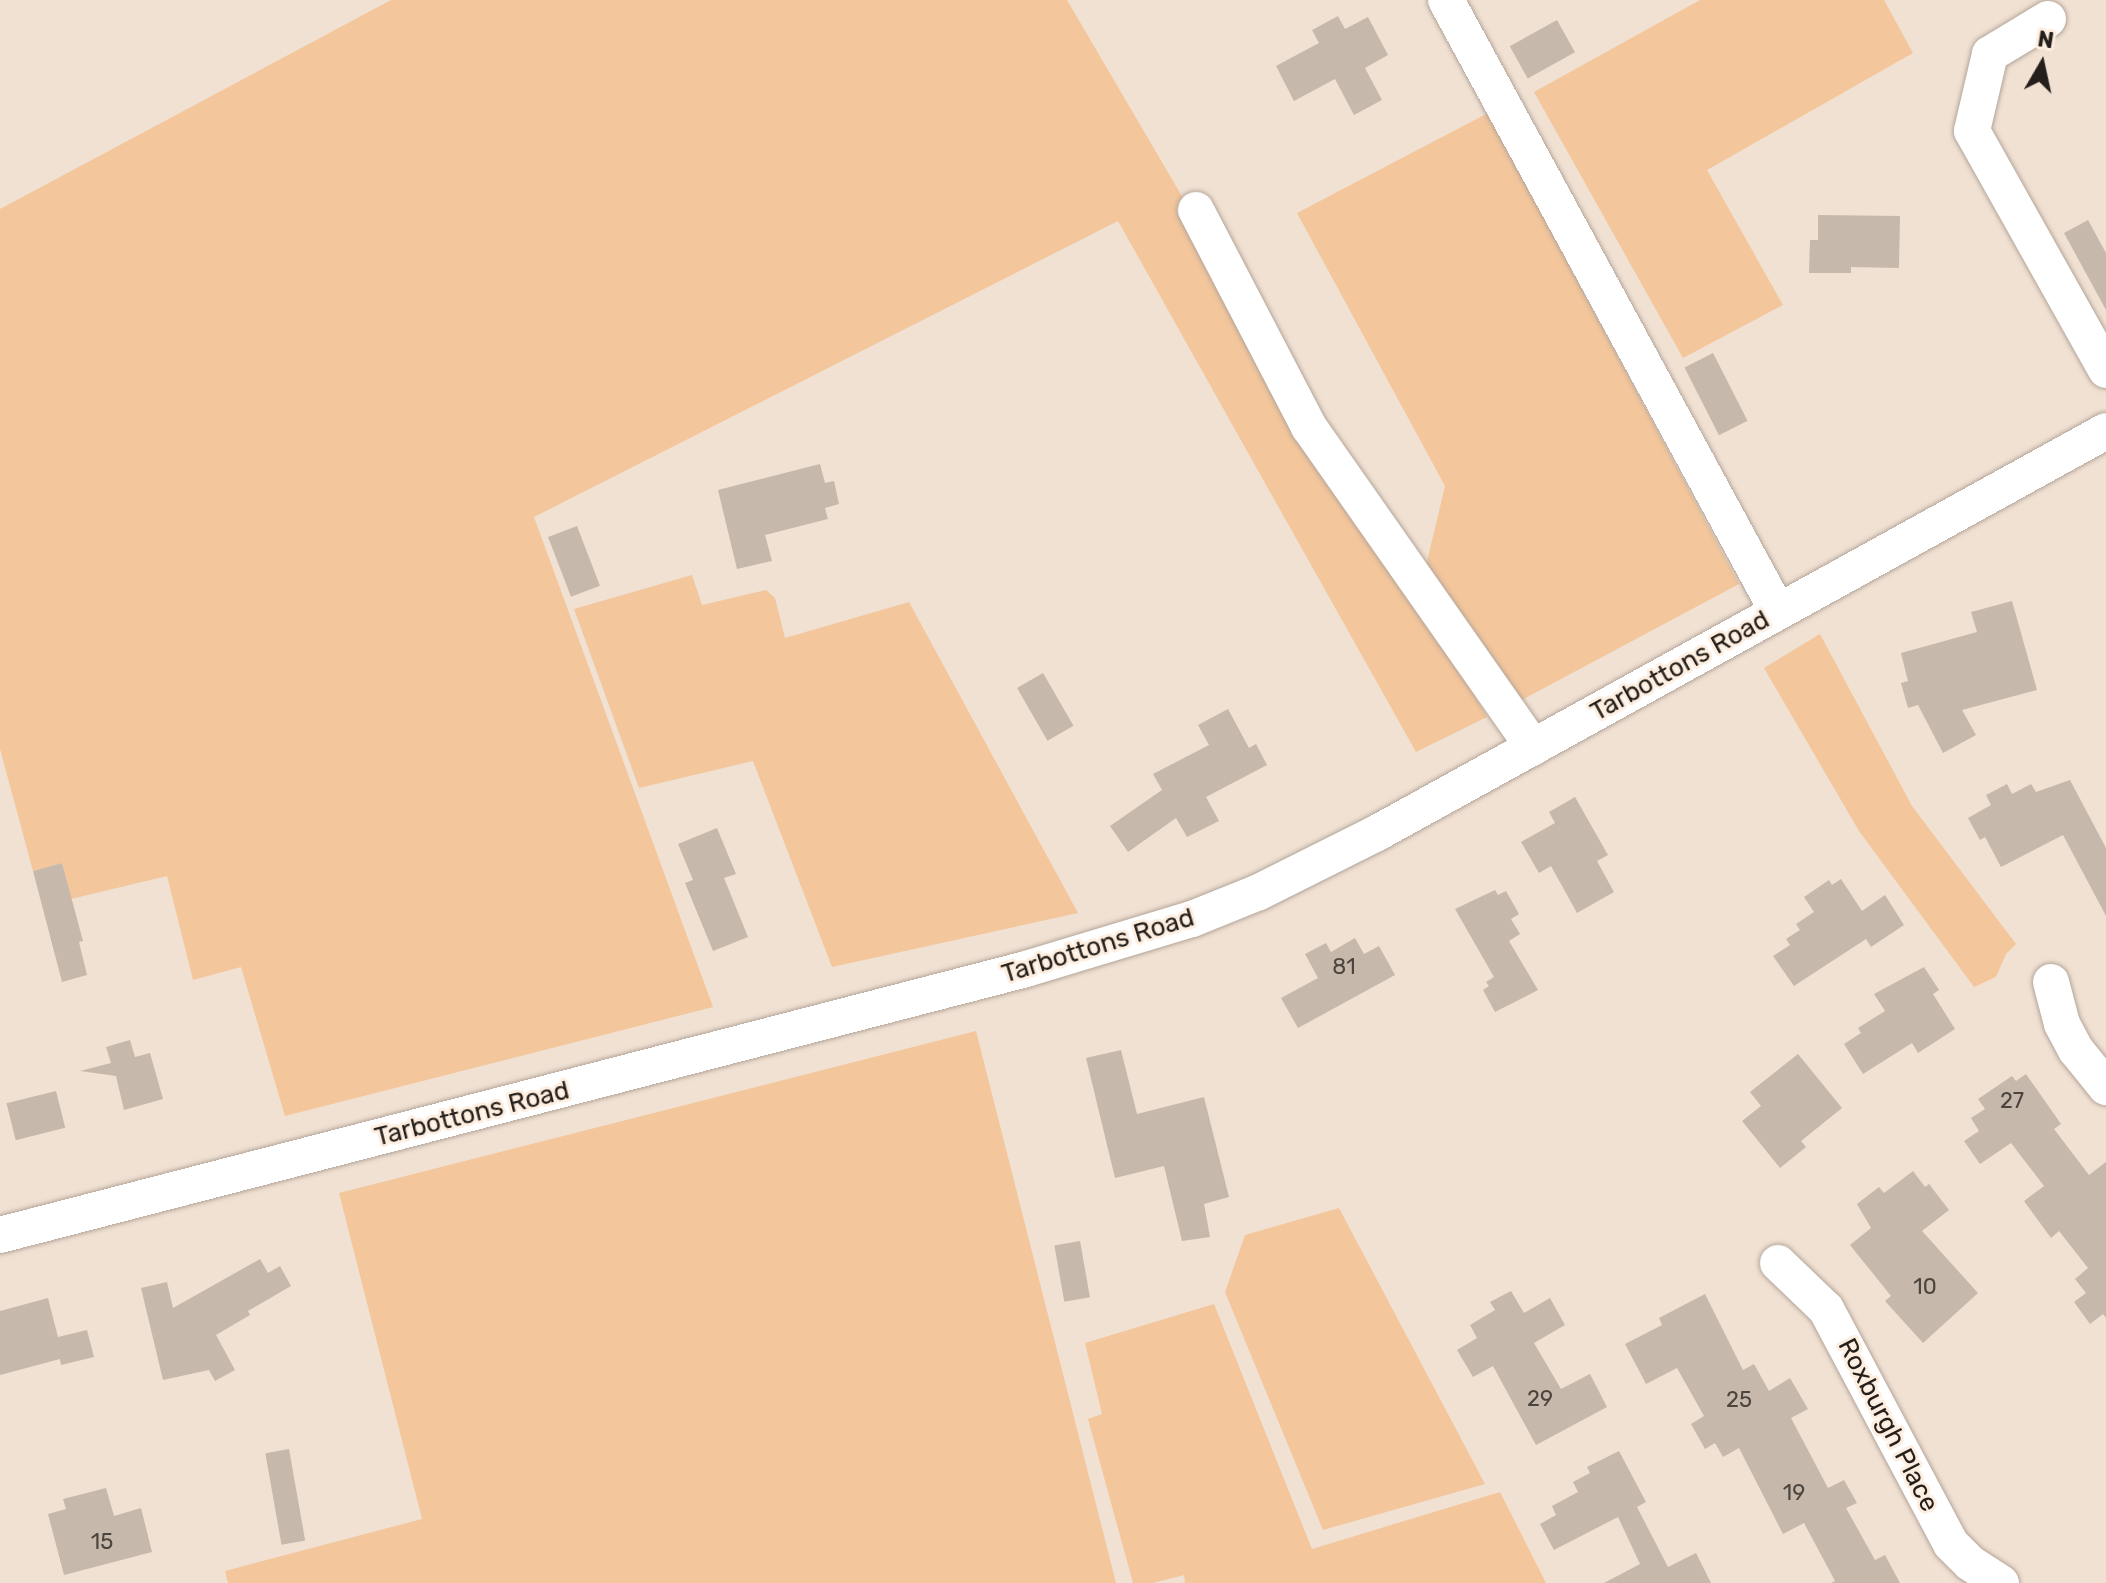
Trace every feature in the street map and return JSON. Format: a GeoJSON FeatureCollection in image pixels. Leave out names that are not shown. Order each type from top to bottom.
{"type":"FeatureCollection","features":[{"type":"Feature","properties":{"kind":"street"},"geometry":{"type":"LineString","coordinates":[[1446,0],[1778,612]]}},
{"type":"Feature","properties":{"kind":"street"},"geometry":{"type":"LineString","coordinates":[[2048,19],[1990,54],[1972,131],[2106,370]]}},
{"type":"Feature","properties":{"kind":"street"},"geometry":{"type":"LineString","coordinates":[[1196,210],[1309,427],[1533,747]]}},
{"type":"Feature","properties":{"kind":"street","name":"Tarbottons Road"},"geometry":{"type":"LineString","coordinates":[[0,1235],[788,1033],[1151,934],[1311,867],[2106,431]]}},
{"type":"Feature","properties":{"kind":"street"},"geometry":{"type":"LineString","coordinates":[[2051,982],[2062,1024],[2076,1050],[2106,1087]]}},
{"type":"Feature","properties":{"kind":"street","name":"Roxburgh Place"},"geometry":{"type":"LineString","coordinates":[[1778,1263],[1826,1309],[1951,1544],[1970,1563],[2001,1583]]}},
{"type":"Feature","properties":{"kind":"shaded area"},"geometry":{"type":"Polygon","coordinates":[[[391,0],[1067,0],[1487,717],[1416,752],[1118,221],[534,517],[713,1007],[285,1116],[241,967],[193,980],[167,876],[71,899],[62,863],[33,871],[0,749],[0,209],[391,0]]]}},
{"type":"Feature","properties":{"kind":"shaded area"},"geometry":{"type":"Polygon","coordinates":[[[1700,0],[1884,0],[1913,53],[1707,170],[1783,305],[1683,358],[1534,92],[1700,0]]]}},
{"type":"Feature","properties":{"kind":"shaded area"},"geometry":{"type":"Polygon","coordinates":[[[1488,113],[1739,584],[1518,702],[1425,570],[1445,486],[1297,213],[1488,113]]]}},
{"type":"Feature","properties":{"kind":"shaded area"},"geometry":{"type":"Polygon","coordinates":[[[692,575],[702,605],[766,590],[775,598],[785,638],[909,602],[1078,913],[832,967],[753,761],[639,788],[574,609],[692,575]]]}},
{"type":"Feature","properties":{"kind":"shaded area"},"geometry":{"type":"Polygon","coordinates":[[[1820,634],[1912,806],[2016,944],[2006,954],[1996,977],[1974,987],[1859,831],[1764,668],[1820,634]]]}},
{"type":"Feature","properties":{"kind":"shaded area"},"geometry":{"type":"Polygon","coordinates":[[[976,1031],[1116,1583],[228,1583],[225,1571],[422,1519],[339,1193],[976,1031]]]}},
{"type":"Feature","properties":{"kind":"shaded area"},"geometry":{"type":"Polygon","coordinates":[[[1339,1208],[1485,1484],[1323,1530],[1225,1292],[1245,1235],[1339,1208]]]}},
{"type":"Feature","properties":{"kind":"shaded area"},"geometry":{"type":"Polygon","coordinates":[[[1214,1304],[1312,1549],[1500,1492],[1546,1583],[1185,1583],[1184,1575],[1153,1583],[1133,1583],[1088,1419],[1102,1414],[1085,1343],[1214,1304]]]}},
{"type":"Feature","properties":{"kind":"building"},"geometry":{"type":"Polygon","coordinates":[[[1338,16],[1345,29],[1368,17],[1388,55],[1365,68],[1382,100],[1354,115],[1335,79],[1294,101],[1276,66],[1319,43],[1312,30],[1338,16]]]}},
{"type":"Feature","properties":{"kind":"building"},"geometry":{"type":"Polygon","coordinates":[[[1557,20],[1575,52],[1528,79],[1510,46],[1557,20]]]}},
{"type":"Feature","properties":{"kind":"building"},"geometry":{"type":"Polygon","coordinates":[[[1818,215],[1900,216],[1899,268],[1851,267],[1851,273],[1809,273],[1810,240],[1818,240],[1818,215]]]}},
{"type":"Feature","properties":{"kind":"building"},"geometry":{"type":"Polygon","coordinates":[[[2088,220],[2106,253],[2106,310],[2064,233],[2088,220]]]}},
{"type":"Feature","properties":{"kind":"building"},"geometry":{"type":"Polygon","coordinates":[[[1713,353],[1748,421],[1719,435],[1684,368],[1713,353]]]}},
{"type":"Feature","properties":{"kind":"building"},"geometry":{"type":"Polygon","coordinates":[[[820,464],[825,483],[834,481],[839,504],[825,508],[828,519],[765,535],[772,561],[737,569],[718,490],[820,464]]]}},
{"type":"Feature","properties":{"kind":"building"},"geometry":{"type":"Polygon","coordinates":[[[577,526],[600,586],[571,597],[548,537],[577,526]]]}},
{"type":"Feature","properties":{"kind":"building"},"geometry":{"type":"Polygon","coordinates":[[[2012,601],[2037,690],[1962,710],[1976,735],[1943,753],[1918,705],[1908,708],[1901,683],[1908,681],[1901,653],[1977,632],[1971,612],[2012,601]]]}},
{"type":"Feature","properties":{"kind":"building"},"geometry":{"type":"Polygon","coordinates":[[[1043,673],[1074,726],[1048,741],[1017,688],[1043,673]]]}},
{"type":"Feature","properties":{"kind":"building"},"geometry":{"type":"Polygon","coordinates":[[[1228,709],[1249,748],[1256,744],[1267,765],[1206,797],[1219,821],[1187,837],[1176,818],[1128,852],[1110,826],[1162,790],[1153,774],[1209,745],[1198,725],[1228,709]]]}},
{"type":"Feature","properties":{"kind":"building"},"geometry":{"type":"Polygon","coordinates":[[[2070,780],[2106,848],[2106,916],[2063,835],[2001,867],[1985,837],[1980,840],[1968,818],[1991,805],[1986,795],[2007,784],[2012,794],[2031,784],[2036,792],[2070,780]]]}},
{"type":"Feature","properties":{"kind":"building"},"geometry":{"type":"Polygon","coordinates":[[[1575,797],[1608,855],[1597,861],[1614,892],[1577,913],[1551,866],[1539,873],[1521,842],[1555,823],[1549,812],[1575,797]]]}},
{"type":"Feature","properties":{"kind":"building"},"geometry":{"type":"Polygon","coordinates":[[[717,828],[736,874],[724,878],[748,937],[713,951],[685,883],[693,880],[678,844],[717,828]]]}},
{"type":"Feature","properties":{"kind":"building"},"geometry":{"type":"Polygon","coordinates":[[[62,863],[83,941],[79,942],[87,975],[62,982],[33,871],[62,863]]]}},
{"type":"Feature","properties":{"kind":"building"},"geometry":{"type":"Polygon","coordinates":[[[1841,879],[1862,911],[1885,895],[1904,925],[1871,947],[1866,939],[1794,986],[1773,956],[1790,945],[1786,939],[1800,930],[1796,924],[1814,912],[1804,897],[1829,880],[1832,885],[1841,879]]]}},
{"type":"Feature","properties":{"kind":"building"},"geometry":{"type":"Polygon","coordinates":[[[1495,890],[1498,895],[1506,891],[1519,914],[1511,919],[1520,934],[1509,941],[1538,990],[1495,1012],[1483,990],[1489,986],[1486,982],[1494,977],[1455,909],[1495,890]]]}},
{"type":"Feature","properties":{"kind":"building"},"geometry":{"type":"Polygon","coordinates":[[[1355,938],[1364,954],[1379,946],[1395,975],[1298,1028],[1281,998],[1318,978],[1305,954],[1326,943],[1331,952],[1355,938]]]}},
{"type":"Feature","properties":{"kind":"building"},"geometry":{"type":"Polygon","coordinates":[[[1924,967],[1939,990],[1933,994],[1955,1029],[1918,1053],[1912,1043],[1863,1074],[1844,1044],[1861,1033],[1858,1028],[1885,1011],[1874,994],[1924,967]]]}},
{"type":"Feature","properties":{"kind":"building"},"geometry":{"type":"Polygon","coordinates":[[[130,1040],[135,1057],[150,1053],[163,1099],[124,1110],[116,1076],[80,1071],[111,1063],[106,1047],[130,1040]]]}},
{"type":"Feature","properties":{"kind":"building"},"geometry":{"type":"Polygon","coordinates":[[[1121,1050],[1137,1114],[1204,1097],[1229,1197],[1204,1204],[1210,1237],[1182,1241],[1164,1166],[1115,1178],[1086,1058],[1121,1050]]]}},
{"type":"Feature","properties":{"kind":"building"},"geometry":{"type":"Polygon","coordinates":[[[1798,1054],[1842,1108],[1801,1141],[1806,1147],[1780,1168],[1742,1121],[1761,1106],[1750,1092],[1798,1054]]]}},
{"type":"Feature","properties":{"kind":"building"},"geometry":{"type":"Polygon","coordinates":[[[2026,1074],[2061,1124],[2054,1129],[2089,1175],[2106,1162],[2106,1318],[2103,1314],[2090,1324],[2074,1302],[2086,1293],[2075,1279],[2088,1268],[2059,1231],[2051,1238],[2024,1201],[2044,1186],[2011,1143],[1980,1164],[1964,1141],[1979,1131],[1971,1118],[1985,1109],[1978,1099],[2012,1076],[2016,1081],[2026,1074]]]}},
{"type":"Feature","properties":{"kind":"building"},"geometry":{"type":"Polygon","coordinates":[[[56,1091],[65,1128],[16,1140],[7,1103],[56,1091]]]}},
{"type":"Feature","properties":{"kind":"building"},"geometry":{"type":"Polygon","coordinates":[[[1913,1171],[1925,1187],[1929,1184],[1949,1210],[1922,1231],[1978,1293],[1923,1343],[1885,1301],[1891,1296],[1850,1245],[1871,1228],[1857,1204],[1879,1187],[1884,1193],[1913,1171]]]}},
{"type":"Feature","properties":{"kind":"building"},"geometry":{"type":"Polygon","coordinates":[[[1080,1241],[1090,1297],[1064,1302],[1054,1246],[1080,1241]]]}},
{"type":"Feature","properties":{"kind":"building"},"geometry":{"type":"Polygon","coordinates":[[[260,1259],[268,1273],[280,1266],[291,1286],[248,1311],[250,1315],[216,1335],[235,1370],[215,1381],[209,1370],[163,1380],[141,1288],[167,1282],[173,1308],[260,1259]]]}},
{"type":"Feature","properties":{"kind":"building"},"geometry":{"type":"Polygon","coordinates":[[[1511,1291],[1524,1313],[1550,1298],[1565,1325],[1534,1343],[1561,1389],[1590,1374],[1607,1407],[1536,1445],[1493,1366],[1473,1377],[1457,1350],[1477,1338],[1470,1325],[1495,1310],[1490,1302],[1511,1291]]]}},
{"type":"Feature","properties":{"kind":"building"},"geometry":{"type":"Polygon","coordinates":[[[1705,1294],[1743,1370],[1754,1364],[1769,1391],[1790,1378],[1808,1409],[1791,1418],[1828,1488],[1844,1480],[1857,1503],[1846,1508],[1875,1560],[1885,1555],[1900,1583],[1831,1583],[1835,1581],[1804,1523],[1783,1534],[1739,1448],[1723,1457],[1715,1443],[1705,1449],[1691,1424],[1704,1416],[1677,1368],[1646,1384],[1625,1344],[1662,1325],[1659,1318],[1705,1294]]]}},
{"type":"Feature","properties":{"kind":"building"},"geometry":{"type":"Polygon","coordinates":[[[48,1298],[58,1337],[87,1330],[94,1357],[61,1365],[60,1359],[0,1375],[0,1311],[48,1298]]]}},
{"type":"Feature","properties":{"kind":"building"},"geometry":{"type":"Polygon","coordinates":[[[289,1449],[305,1541],[282,1545],[265,1453],[289,1449]]]}},
{"type":"Feature","properties":{"kind":"building"},"geometry":{"type":"Polygon","coordinates":[[[1619,1451],[1646,1502],[1637,1507],[1668,1567],[1696,1553],[1711,1583],[1604,1583],[1640,1564],[1618,1517],[1554,1550],[1540,1524],[1556,1515],[1552,1506],[1578,1492],[1573,1482],[1590,1473],[1587,1467],[1619,1451]]]}},
{"type":"Feature","properties":{"kind":"building"},"geometry":{"type":"Polygon","coordinates":[[[106,1488],[114,1516],[141,1508],[152,1552],[64,1575],[48,1514],[66,1509],[63,1499],[106,1488]]]}}]}
